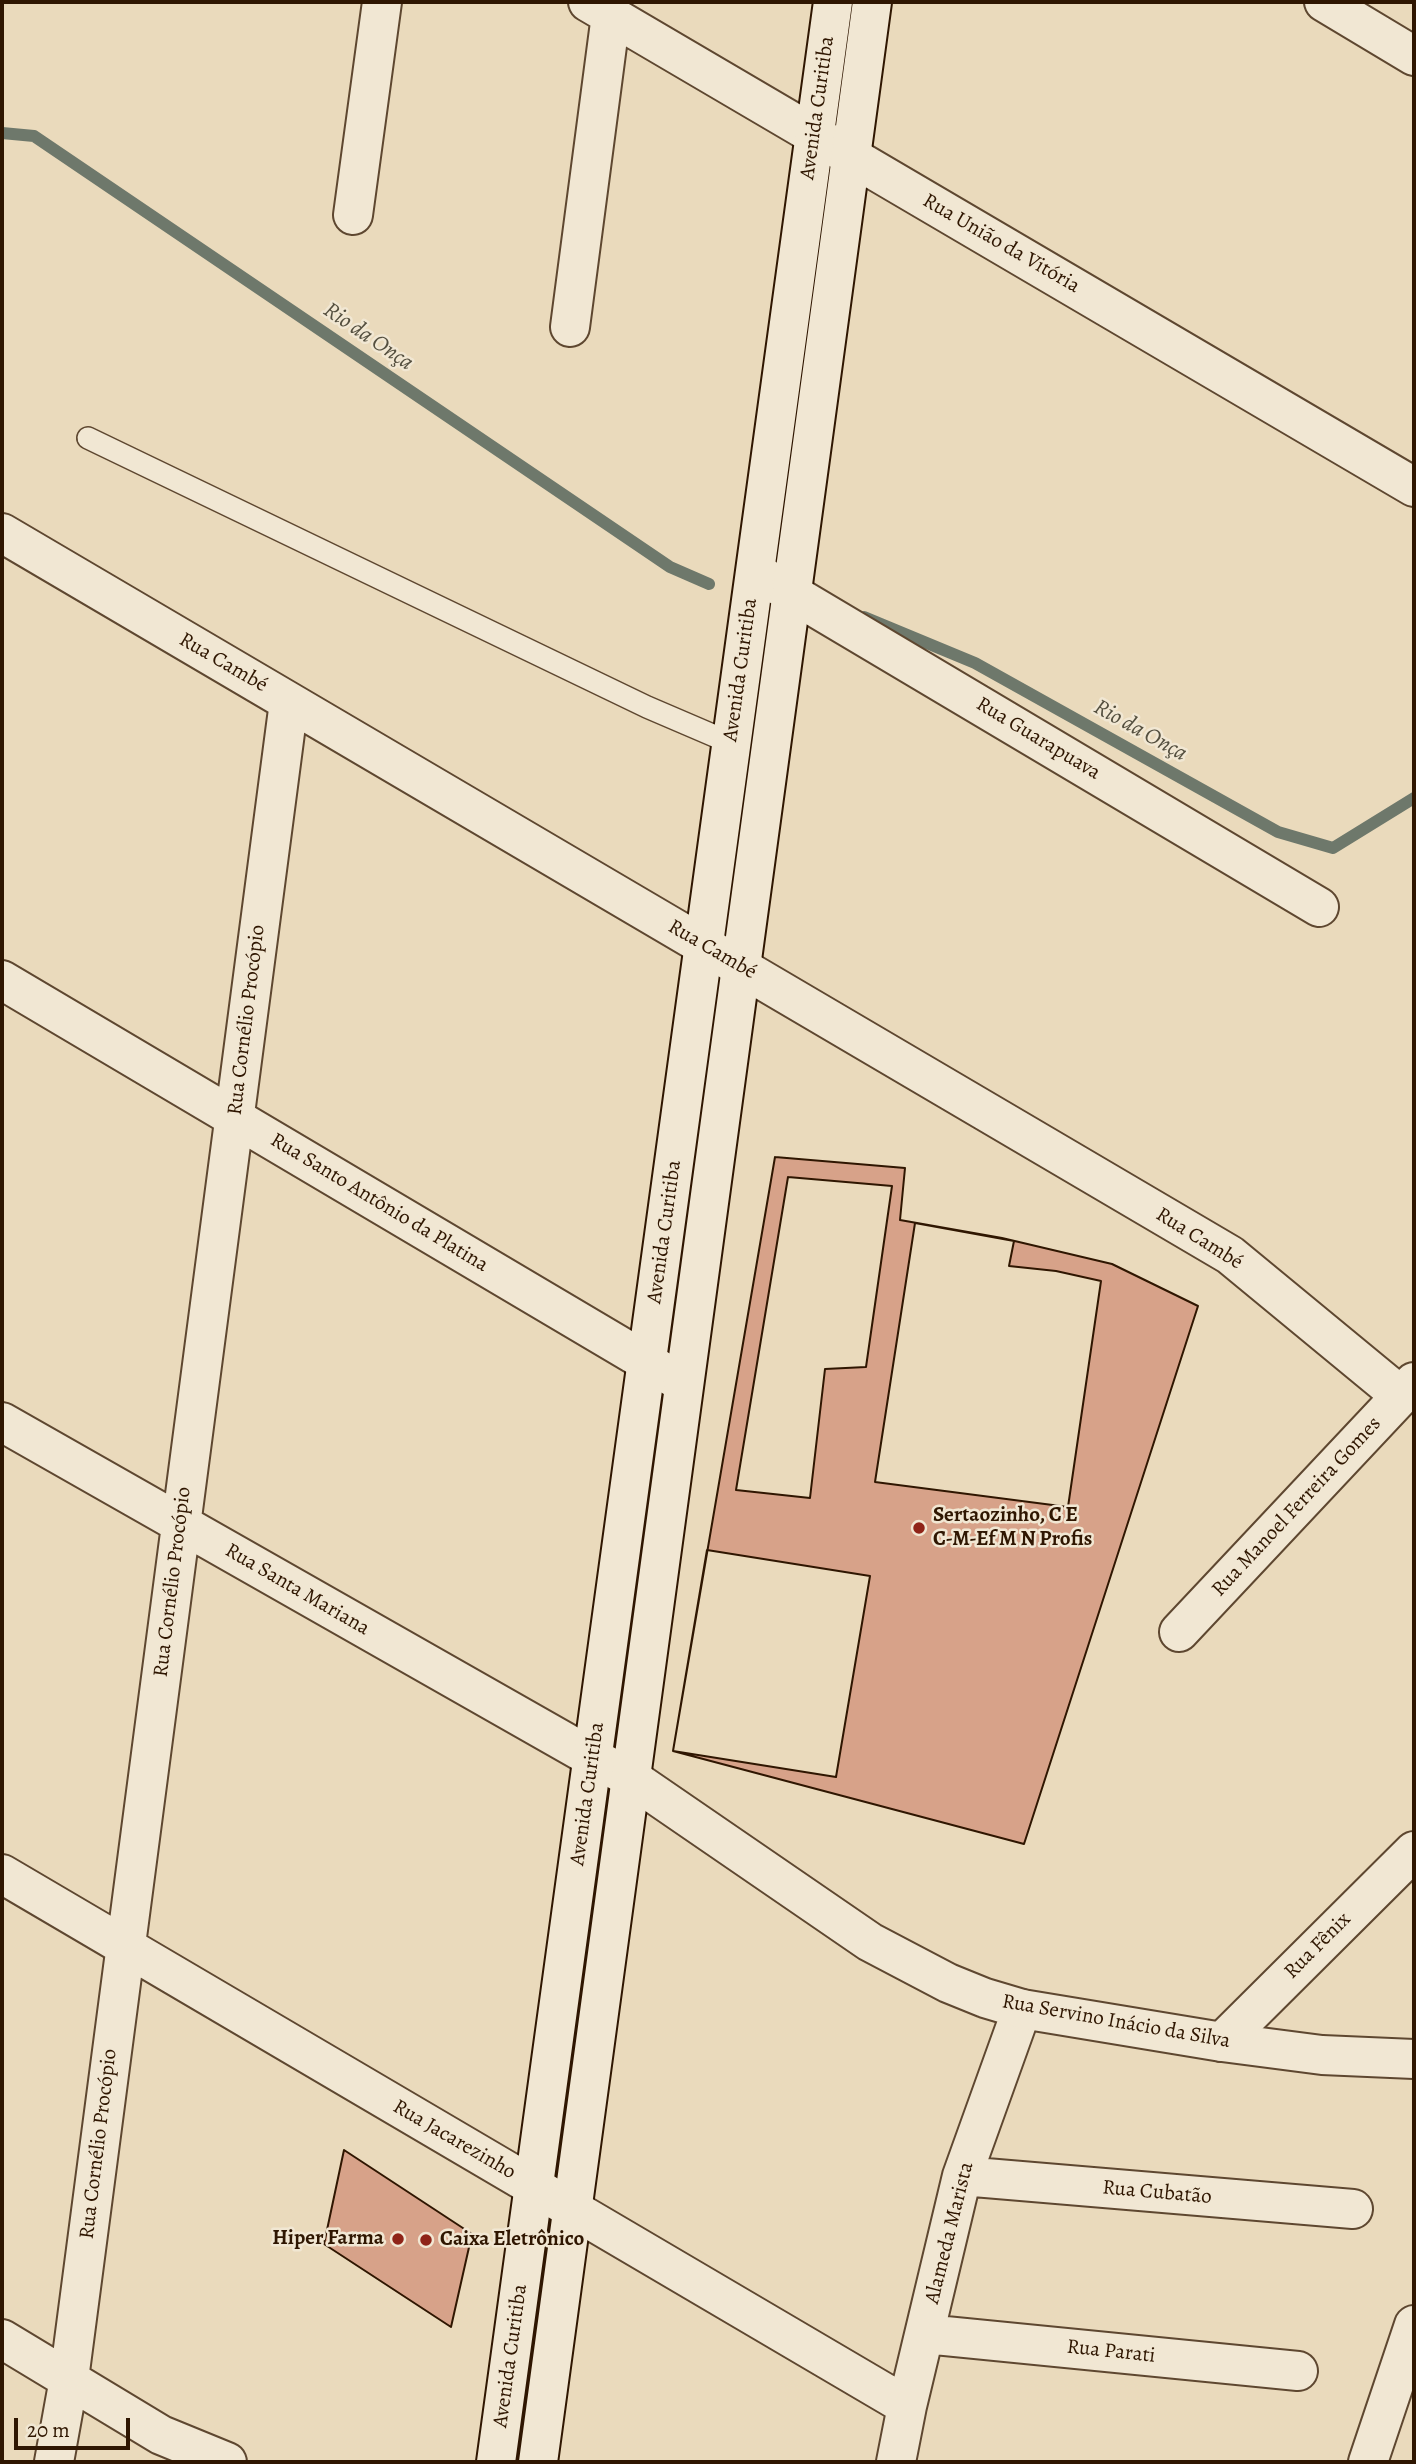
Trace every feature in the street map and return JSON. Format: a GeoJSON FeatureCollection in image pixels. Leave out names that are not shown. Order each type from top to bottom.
{"type":"FeatureCollection","features":[{"type":"Feature","properties":{"kind":"street"},"geometry":{"type":"LineString","coordinates":[[353,215],[382,2]]}},
{"type":"Feature","properties":{"kind":"street","name":"Avenida Curitiba"},"geometry":{"type":"LineString","coordinates":[[496,2462],[833,2]]}},
{"type":"Feature","properties":{"kind":"street","name":"Avenida Curitiba"},"geometry":{"type":"LineString","coordinates":[[538,2462],[872,2]]}},
{"type":"Feature","properties":{"kind":"street"},"geometry":{"type":"LineString","coordinates":[[1324,2],[1414,56]]}},
{"type":"Feature","properties":{"kind":"street"},"geometry":{"type":"LineString","coordinates":[[570,327],[600,9]]}},
{"type":"Feature","properties":{"kind":"street","name":"Rua União da Vitória"},"geometry":{"type":"LineString","coordinates":[[600,9],[1414,487]]}},
{"type":"Feature","properties":{"kind":"street","name":"Rua Cambé"},"geometry":{"type":"LineString","coordinates":[[2,533],[1230,1255],[1408,1389]]}},
{"type":"Feature","properties":{"kind":"street","name":"Rua Guarapuava"},"geometry":{"type":"LineString","coordinates":[[755,572],[1319,907]]}},
{"type":"Feature","properties":{"kind":"street","name":"Rua Cornélio Procópio"},"geometry":{"type":"LineString","coordinates":[[54,2462],[69,2379],[289,702]]}},
{"type":"Feature","properties":{"kind":"street","name":"Rua Santo Antônio da Platina"},"geometry":{"type":"LineString","coordinates":[[2,979],[684,1385]]}},
{"type":"Feature","properties":{"kind":"street","name":"Rua Manoel Ferreira Gomes"},"geometry":{"type":"LineString","coordinates":[[1179,1632],[1408,1389]]}},
{"type":"Feature","properties":{"kind":"street","name":"Rua Santa Mariana"},"geometry":{"type":"LineString","coordinates":[[2,1422],[593,1758]]}},
{"type":"Feature","properties":{"kind":"street","name":"Rua Servino Inácio da Silva"},"geometry":{"type":"LineString","coordinates":[[593,1758],[631,1778],[870,1942],[948,1983],[1022,2009],[1222,2042],[1322,2055],[1414,2059]]}},
{"type":"Feature","properties":{"kind":"street","name":"Rua Fênix"},"geometry":{"type":"LineString","coordinates":[[1222,2042],[1414,1851]]}},
{"type":"Feature","properties":{"kind":"street","name":"Rua Jacarezinho"},"geometry":{"type":"LineString","coordinates":[[2,1874],[907,2406]]}},
{"type":"Feature","properties":{"kind":"street","name":"Alameda Marista"},"geometry":{"type":"LineString","coordinates":[[896,2462],[962,2176],[1022,2009]]}},
{"type":"Feature","properties":{"kind":"street","name":"Rua Cubatão"},"geometry":{"type":"LineString","coordinates":[[962,2176],[1353,2209]]}},
{"type":"Feature","properties":{"kind":"street"},"geometry":{"type":"LineString","coordinates":[[1368,2462],[1414,2325]]}},
{"type":"Feature","properties":{"kind":"street","name":"Rua Parati"},"geometry":{"type":"LineString","coordinates":[[925,2334],[1298,2371]]}},
{"type":"Feature","properties":{"kind":"street"},"geometry":{"type":"LineString","coordinates":[[2,2339],[162,2435],[227,2462]]}},
{"type":"Feature","properties":{"kind":"lane"},"geometry":{"type":"LineString","coordinates":[[88,438],[646,707],[731,743]]}},
{"type":"Feature","properties":{"kind":"building","name":"Sertaozinho, C E C-M-Ef M N Profis"},"geometry":{"type":"Polygon","coordinates":[[[775,1157],[905,1168],[900,1220],[1002,1238],[1112,1264],[1198,1306],[1024,1844],[673,1751],[775,1157]]]}},
{"type":"Feature","properties":{"kind":"building"},"geometry":{"type":"Polygon","coordinates":[[[788,1177],[892,1186],[866,1367],[825,1369],[810,1498],[736,1490],[788,1177]]]}},
{"type":"Feature","properties":{"kind":"building"},"geometry":{"type":"Polygon","coordinates":[[[915,1223],[1014,1241],[1009,1266],[1056,1271],[1101,1281],[1068,1507],[875,1482],[915,1223]]]}},
{"type":"Feature","properties":{"kind":"building"},"geometry":{"type":"Polygon","coordinates":[[[707,1550],[870,1576],[836,1777],[673,1751],[707,1550]]]}},
{"type":"Feature","properties":{"kind":"building","name":"Hiper Farma"},"geometry":{"type":"Polygon","coordinates":[[[344,2150],[472,2234],[451,2327],[324,2244],[344,2150]]]}},
{"type":"Feature","properties":{"kind":"waterway","name":"Rio da Onça"},"geometry":{"type":"LineString","coordinates":[[2,133],[34,136],[670,567],[709,584]]}},
{"type":"Feature","properties":{"kind":"waterway","name":"Rio da Onça"},"geometry":{"type":"LineString","coordinates":[[864,617],[975,663],[1278,832],[1333,848],[1414,798]]}},
{"type":"Feature","properties":{"kind":"place","name":"Sertaozinho, C E C-M-Ef M N Profis"},"geometry":{"type":"Point","coordinates":[919,1528]}},
{"type":"Feature","properties":{"kind":"place","name":"Hiper Farma"},"geometry":{"type":"Point","coordinates":[398,2239]}},
{"type":"Feature","properties":{"kind":"place","name":"Caixa Eletrônico"},"geometry":{"type":"Point","coordinates":[426,2240]}}]}
